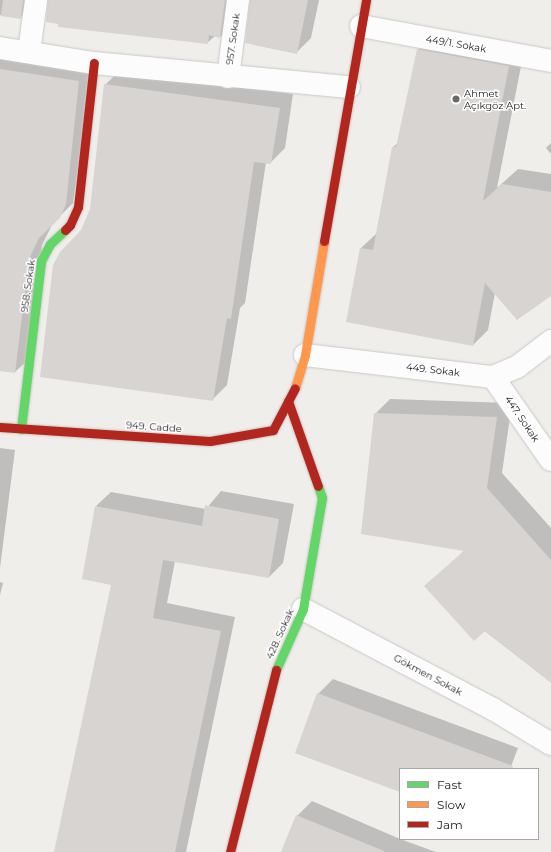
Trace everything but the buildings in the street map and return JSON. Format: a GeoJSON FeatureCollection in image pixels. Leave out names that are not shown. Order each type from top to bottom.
{"type":"FeatureCollection","features":[{"type":"Feature","properties":{"kind":"street"},"geometry":{"type":"LineString","coordinates":[[29,52],[36,0]]}},
{"type":"Feature","properties":{"kind":"street","name":"957. Sokak"},"geometry":{"type":"LineString","coordinates":[[228,77],[238,0]]}},
{"type":"Feature","properties":{"kind":"street"},"geometry":{"type":"LineString","coordinates":[[288,401],[299,380],[305,355],[349,87],[366,0]]}},
{"type":"Feature","properties":{"kind":"street","name":"449/1. Sokak"},"geometry":{"type":"LineString","coordinates":[[361,26],[551,61]]}},
{"type":"Feature","properties":{"kind":"street"},"geometry":{"type":"LineString","coordinates":[[0,48],[94,63],[228,77],[349,87]]}},
{"type":"Feature","properties":{"kind":"street","name":"958. Sokak"},"geometry":{"type":"LineString","coordinates":[[21,429],[41,261],[50,244],[70,225],[78,206],[94,63]]}},
{"type":"Feature","properties":{"kind":"street","name":"449. Sokak"},"geometry":{"type":"LineString","coordinates":[[305,355],[493,377],[517,367],[551,341]]}},
{"type":"Feature","properties":{"kind":"street","name":"447. Sokak"},"geometry":{"type":"LineString","coordinates":[[493,377],[551,460]]}},
{"type":"Feature","properties":{"kind":"street","name":"949. Cadde"},"geometry":{"type":"LineString","coordinates":[[0,427],[210,442],[273,430],[288,401]]}},
{"type":"Feature","properties":{"kind":"street","name":"428. Sokak"},"geometry":{"type":"LineString","coordinates":[[230,852],[271,681],[303,609],[322,498],[288,401]]}},
{"type":"Feature","properties":{"kind":"street","name":"Gökmen Sokak"},"geometry":{"type":"LineString","coordinates":[[303,609],[493,710],[551,744]]}},
{"type":"Feature","properties":{"kind":"traffic: fast"},"geometry":{"type":"LineString","coordinates":[[21,429],[41,261],[50,244],[65,230]]}},
{"type":"Feature","properties":{"kind":"traffic: fast"},"geometry":{"type":"LineString","coordinates":[[276,670],[303,609],[322,498],[318,486]]}},
{"type":"Feature","properties":{"kind":"traffic: slow"},"geometry":{"type":"LineString","coordinates":[[295,388],[305,355],[324,241]]}},
{"type":"Feature","properties":{"kind":"traffic: jam"},"geometry":{"type":"LineString","coordinates":[[324,241],[366,0]]}},
{"type":"Feature","properties":{"kind":"traffic: jam"},"geometry":{"type":"LineString","coordinates":[[65,230],[70,225],[78,207],[94,63]]}},
{"type":"Feature","properties":{"kind":"traffic: jam"},"geometry":{"type":"LineString","coordinates":[[0,427],[210,441],[273,430],[295,388]]}},
{"type":"Feature","properties":{"kind":"traffic: jam"},"geometry":{"type":"LineString","coordinates":[[288,401],[318,486]]}},
{"type":"Feature","properties":{"kind":"traffic: jam"},"geometry":{"type":"LineString","coordinates":[[230,852],[276,670]]}},
{"type":"Feature","properties":{"kind":"place","name":"Ahmet Açıkgöz Apt."},"geometry":{"type":"Point","coordinates":[456,99]}}]}
